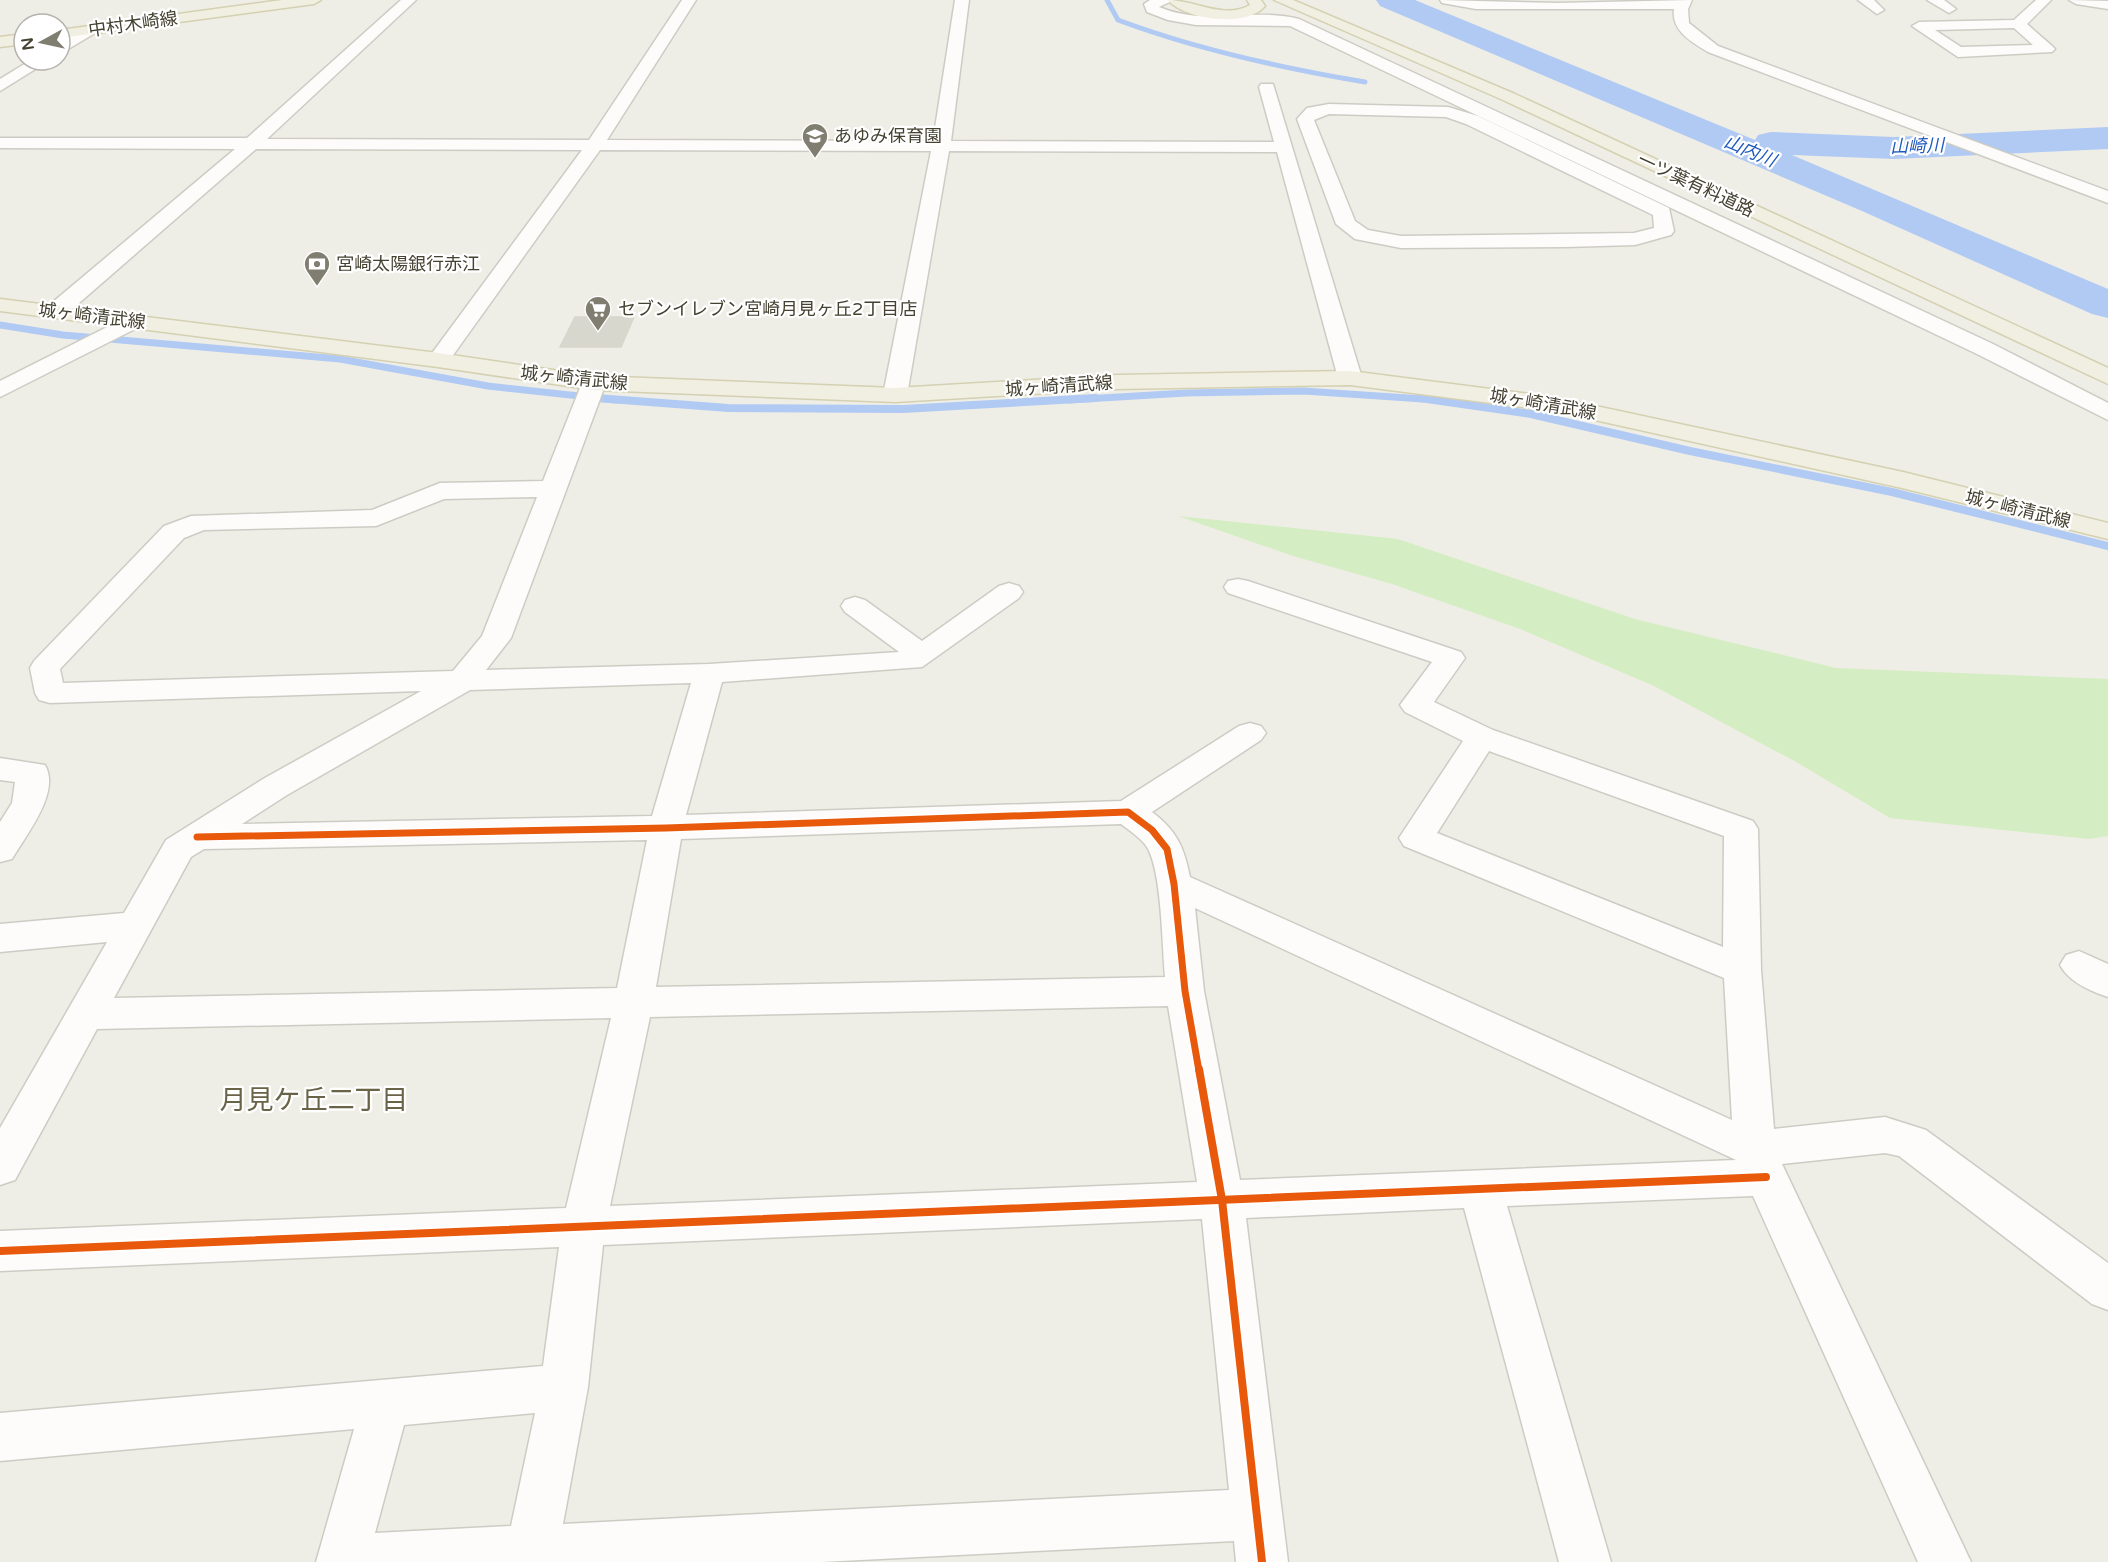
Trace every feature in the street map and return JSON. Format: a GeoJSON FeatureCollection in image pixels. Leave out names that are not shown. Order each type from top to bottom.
{"type":"FeatureCollection","features":[{"type":"Feature","properties":{"kind":"main road","name":"中村木崎線"},"geometry":{"type":"LineString","coordinates":[[72,32],[314,0]]}},
{"type":"Feature","properties":{"kind":"main road"},"geometry":{"type":"LineString","coordinates":[[1175,0],[1197,10],[1223,14],[1253,10],[1258,6],[1254,0]]}},
{"type":"Feature","properties":{"kind":"main road","name":"一ツ葉有料道路"},"geometry":{"type":"LineString","coordinates":[[1281,0],[1520,102],[2108,377]]}},
{"type":"Feature","properties":{"kind":"main road"},"geometry":{"type":"LineString","coordinates":[[1379,41],[1417,64],[1550,126],[1693,201],[1923,306],[1980,337],[1985,348]]}},
{"type":"Feature","properties":{"kind":"main road","name":"城ヶ崎清武線"},"geometry":{"type":"LineString","coordinates":[[0,305],[55,312],[123,326],[438,360],[590,393],[895,395],[1116,382],[1350,378],[1554,404],[1903,480],[2108,531]]}},
{"type":"Feature","properties":{"kind":"street"},"geometry":{"type":"LineString","coordinates":[[55,312],[250,145],[409,0]]}},
{"type":"Feature","properties":{"kind":"street"},"geometry":{"type":"LineString","coordinates":[[438,360],[593,147],[689,0]]}},
{"type":"Feature","properties":{"kind":"street"},"geometry":{"type":"LineString","coordinates":[[895,395],[941,146],[962,0]]}},
{"type":"Feature","properties":{"kind":"street"},"geometry":{"type":"LineString","coordinates":[[1167,0],[1151,4],[1152,9],[1174,16],[1206,20],[1245,22],[1280,19],[1294,22],[1985,348],[2108,413]]}},
{"type":"Feature","properties":{"kind":"street"},"geometry":{"type":"LineString","coordinates":[[1447,0],[1476,6],[1557,7],[1683,2],[1681,23],[1687,32],[1713,49],[2108,197]]}},
{"type":"Feature","properties":{"kind":"street"},"geometry":{"type":"LineString","coordinates":[[1865,0],[1877,10]]}},
{"type":"Feature","properties":{"kind":"street"},"geometry":{"type":"LineString","coordinates":[[1934,0],[1949,9]]}},
{"type":"Feature","properties":{"kind":"street"},"geometry":{"type":"LineString","coordinates":[[2018,24],[2047,49],[1958,52],[1919,26],[2018,24],[2044,0]]}},
{"type":"Feature","properties":{"kind":"street"},"geometry":{"type":"LineString","coordinates":[[2076,0],[2108,5]]}},
{"type":"Feature","properties":{"kind":"street"},"geometry":{"type":"LineString","coordinates":[[72,41],[90,30]]}},
{"type":"Feature","properties":{"kind":"street"},"geometry":{"type":"LineString","coordinates":[[0,86],[23,72]]}},
{"type":"Feature","properties":{"kind":"street"},"geometry":{"type":"LineString","coordinates":[[1267,87],[1350,378]]}},
{"type":"Feature","properties":{"kind":"street"},"geometry":{"type":"LineString","coordinates":[[1329,109],[1448,112],[1472,120],[1662,212],[1664,231],[1635,239],[1565,241],[1401,242],[1362,236],[1346,224],[1320,157],[1305,119],[1313,112],[1329,109]]}},
{"type":"Feature","properties":{"kind":"street"},"geometry":{"type":"LineString","coordinates":[[0,143],[593,147],[941,146],[1285,152],[1320,157]]}},
{"type":"Feature","properties":{"kind":"street"},"geometry":{"type":"LineString","coordinates":[[0,390],[123,326]]}},
{"type":"Feature","properties":{"kind":"street"},"geometry":{"type":"LineString","coordinates":[[3,1158],[178,849],[275,787],[461,681],[496,638],[530,555],[552,489],[590,393]]}},
{"type":"Feature","properties":{"kind":"street"},"geometry":{"type":"LineString","coordinates":[[552,489],[440,491],[376,518],[200,522],[174,532],[45,668],[50,693],[708,673],[911,661],[1009,592]]}},
{"type":"Feature","properties":{"kind":"street"},"geometry":{"type":"LineString","coordinates":[[1238,586],[1450,658],[1416,705],[1482,737],[1741,829],[1742,970],[1760,1163],[1945,1562]]}},
{"type":"Feature","properties":{"kind":"street"},"geometry":{"type":"LineString","coordinates":[[855,606],[922,655]]}},
{"type":"Feature","properties":{"kind":"street"},"geometry":{"type":"LineString","coordinates":[[532,1552],[564,1387],[583,1228],[634,1001],[666,828],[708,673]]}},
{"type":"Feature","properties":{"kind":"street"},"geometry":{"type":"LineString","coordinates":[[198,837],[666,828],[1128,812],[1251,733]]}},
{"type":"Feature","properties":{"kind":"street"},"geometry":{"type":"LineString","coordinates":[[1482,737],[1416,838],[1742,970]]}},
{"type":"Feature","properties":{"kind":"street"},"geometry":{"type":"LineString","coordinates":[[0,770],[33,773],[28,803],[0,850]]}},
{"type":"Feature","properties":{"kind":"street"},"geometry":{"type":"LineString","coordinates":[[386,1404],[342,1562],[532,1552],[1259,1538],[1222,1200],[1185,991],[1174,884],[1167,849],[1152,830],[1128,812]]}},
{"type":"Feature","properties":{"kind":"street"},"geometry":{"type":"LineString","coordinates":[[1174,884],[1760,1163]]}},
{"type":"Feature","properties":{"kind":"street"},"geometry":{"type":"LineString","coordinates":[[0,938],[135,926]]}},
{"type":"Feature","properties":{"kind":"street"},"geometry":{"type":"LineString","coordinates":[[85,1014],[1185,991]]}},
{"type":"Feature","properties":{"kind":"street"},"geometry":{"type":"LineString","coordinates":[[0,1251],[1480,1189],[1760,1163],[1885,1135],[1911,1142],[2108,1289]]}},
{"type":"Feature","properties":{"kind":"street"},"geometry":{"type":"LineString","coordinates":[[1480,1189],[1585,1562]]}},
{"type":"Feature","properties":{"kind":"street"},"geometry":{"type":"LineString","coordinates":[[0,1437],[564,1387]]}},
{"type":"Feature","properties":{"kind":"green space"},"geometry":{"type":"Polygon","coordinates":[[[1178,516],[1398,539],[1635,619],[1836,668],[2108,679],[2108,836],[2089,839],[1890,818],[1798,763],[1654,686],[1520,629],[1392,584],[1293,556],[1178,516]]]}},
{"type":"Feature","properties":{"kind":"building","name":"セブンイレブン宮崎月見ヶ丘2丁目店"},"geometry":{"type":"Polygon","coordinates":[[[575,317],[634,317],[621,347],[560,347],[575,317]]]}},
{"type":"Feature","properties":{"kind":"waterway"},"geometry":{"type":"LineString","coordinates":[[1107,0],[1118,20],[1148,31],[1271,64],[1365,82]]}},
{"type":"Feature","properties":{"kind":"waterway","name":"山内川"},"geometry":{"type":"LineString","coordinates":[[1390,0],[1876,203],[2108,305]]}},
{"type":"Feature","properties":{"kind":"waterway","name":"山崎川"},"geometry":{"type":"LineString","coordinates":[[1771,143],[1894,148],[2108,138]]}},
{"type":"Feature","properties":{"kind":"waterway"},"geometry":{"type":"LineString","coordinates":[[0,325],[63,335],[340,359],[488,386],[602,398]]}},
{"type":"Feature","properties":{"kind":"waterway"},"geometry":{"type":"LineString","coordinates":[[1068,400],[1186,393],[1304,391],[1430,399]]}},
{"type":"Feature","properties":{"kind":"waterway"},"geometry":{"type":"LineString","coordinates":[[596,398],[602,398]]}},
{"type":"Feature","properties":{"kind":"waterway"},"geometry":{"type":"LineString","coordinates":[[602,398],[728,408],[903,409],[1095,398]]}},
{"type":"Feature","properties":{"kind":"waterway"},"geometry":{"type":"LineString","coordinates":[[602,398],[616,400]]}},
{"type":"Feature","properties":{"kind":"waterway"},"geometry":{"type":"LineString","coordinates":[[1420,398],[1430,399]]}},
{"type":"Feature","properties":{"kind":"waterway"},"geometry":{"type":"LineString","coordinates":[[1430,399],[1438,400]]}},
{"type":"Feature","properties":{"kind":"waterway"},"geometry":{"type":"LineString","coordinates":[[1430,399],[1531,414],[1690,451],[1892,492],[2108,546]]}},
{"type":"Feature","properties":{"kind":"cycle path"},"geometry":{"type":"LineString","coordinates":[[197,837],[666,828],[1128,812],[1152,830],[1167,849],[1174,884],[1185,991],[1222,1200],[1262,1562]]}},
{"type":"Feature","properties":{"kind":"cycle path"},"geometry":{"type":"LineString","coordinates":[[0,1251],[1766,1177]]}},
{"type":"Feature","properties":{"kind":"place","name":"あゆみ保育園"},"geometry":{"type":"Point","coordinates":[815,159]}},
{"type":"Feature","properties":{"kind":"place","name":"宮崎太陽銀行赤江"},"geometry":{"type":"Point","coordinates":[317,287]}},
{"type":"Feature","properties":{"kind":"place","name":"セブンイレブン宮崎月見ヶ丘2丁目店"},"geometry":{"type":"Point","coordinates":[598,332]}},
{"type":"Feature","properties":{"kind":"district","name":"月見ケ丘二丁目"},"geometry":{"type":"Point","coordinates":[314,1100]}}]}
